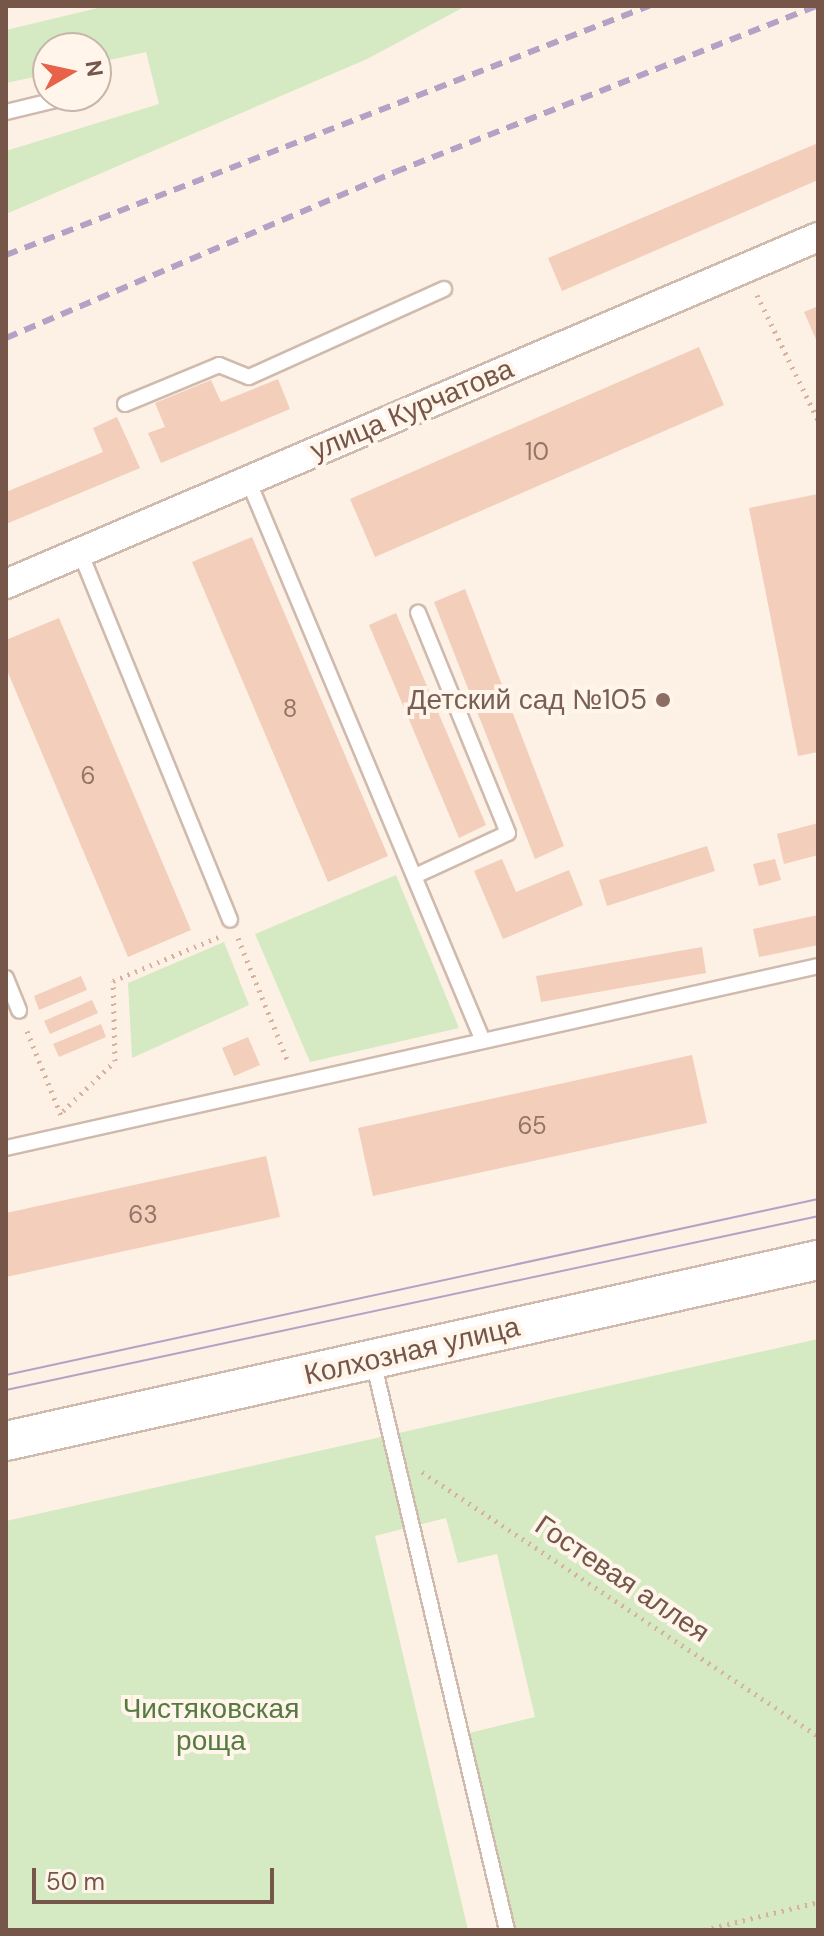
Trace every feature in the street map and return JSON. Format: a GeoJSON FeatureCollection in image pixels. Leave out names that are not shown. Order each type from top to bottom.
{"type":"FeatureCollection","features":[{"type":"Feature","properties":{"kind":"main road","name":"Колхозная улица"},"geometry":{"type":"LineString","coordinates":[[6,1441],[818,1260]]}},
{"type":"Feature","properties":{"kind":"street","name":"улица Курчатова"},"geometry":{"type":"LineString","coordinates":[[6,584],[818,237]]}},
{"type":"Feature","properties":{"kind":"lane"},"geometry":{"type":"LineString","coordinates":[[6,112],[32,106]]}},
{"type":"Feature","properties":{"kind":"lane"},"geometry":{"type":"LineString","coordinates":[[125,404],[219,365],[249,377],[444,289]]}},
{"type":"Feature","properties":{"kind":"lane"},"geometry":{"type":"LineString","coordinates":[[248,480],[483,1041]]}},
{"type":"Feature","properties":{"kind":"lane"},"geometry":{"type":"LineString","coordinates":[[80,552],[230,920]]}},
{"type":"Feature","properties":{"kind":"lane"},"geometry":{"type":"LineString","coordinates":[[415,876],[508,833],[418,613]]}},
{"type":"Feature","properties":{"kind":"lane"},"geometry":{"type":"LineString","coordinates":[[6,1148],[818,966]]}},
{"type":"Feature","properties":{"kind":"lane"},"geometry":{"type":"LineString","coordinates":[[6,978],[19,1011]]}},
{"type":"Feature","properties":{"kind":"lane"},"geometry":{"type":"LineString","coordinates":[[373,1361],[507,1930]]}},
{"type":"Feature","properties":{"kind":"path"},"geometry":{"type":"LineString","coordinates":[[744,268],[818,420]]}},
{"type":"Feature","properties":{"kind":"path"},"geometry":{"type":"LineString","coordinates":[[60,1114],[115,1061],[113,981],[235,930],[296,1083]]}},
{"type":"Feature","properties":{"kind":"path"},"geometry":{"type":"LineString","coordinates":[[19,1011],[69,1134]]}},
{"type":"Feature","properties":{"kind":"path","name":"Гостевая аллея"},"geometry":{"type":"LineString","coordinates":[[398,1466],[436,1476],[818,1736]]}},
{"type":"Feature","properties":{"kind":"path"},"geometry":{"type":"LineString","coordinates":[[704,1930],[818,1902]]}},
{"type":"Feature","properties":{"kind":"green space"},"geometry":{"type":"Polygon","coordinates":[[[106,6],[466,6],[367,59],[6,214],[6,151],[159,104],[146,52],[112,59],[112,32],[32,32],[32,77],[6,83],[6,30],[106,6]]]}},
{"type":"Feature","properties":{"kind":"green space"},"geometry":{"type":"Polygon","coordinates":[[[396,875],[459,1028],[310,1062],[255,934],[396,875]]]}},
{"type":"Feature","properties":{"kind":"green space"},"geometry":{"type":"Polygon","coordinates":[[[224,942],[249,1005],[132,1058],[128,983],[224,942]]]}},
{"type":"Feature","properties":{"kind":"green space","name":"Чистяковская роща"},"geometry":{"type":"Polygon","coordinates":[[[818,1339],[818,1930],[506,1930],[461,1735],[535,1717],[497,1554],[458,1563],[446,1518],[375,1536],[468,1930],[6,1930],[6,1521],[818,1339]]]}},
{"type":"Feature","properties":{"kind":"building"},"geometry":{"type":"Polygon","coordinates":[[[818,143],[818,180],[562,291],[548,258],[818,143]]]}},
{"type":"Feature","properties":{"kind":"building"},"geometry":{"type":"Polygon","coordinates":[[[818,306],[818,344],[804,312],[818,306]]]}},
{"type":"Feature","properties":{"kind":"building"},"geometry":{"type":"Polygon","coordinates":[[[699,347],[724,405],[375,557],[350,499],[699,347]]]}},
{"type":"Feature","properties":{"kind":"building"},"geometry":{"type":"Polygon","coordinates":[[[278,379],[290,409],[161,463],[148,433],[165,427],[155,403],[211,380],[221,402],[278,379]]]}},
{"type":"Feature","properties":{"kind":"building"},"geometry":{"type":"Polygon","coordinates":[[[117,417],[140,468],[6,524],[6,492],[103,452],[93,428],[117,417]]]}},
{"type":"Feature","properties":{"kind":"building"},"geometry":{"type":"Polygon","coordinates":[[[818,494],[818,752],[798,756],[749,508],[818,494]]]}},
{"type":"Feature","properties":{"kind":"building"},"geometry":{"type":"Polygon","coordinates":[[[252,537],[388,856],[328,882],[192,562],[252,537]]]}},
{"type":"Feature","properties":{"kind":"building"},"geometry":{"type":"Polygon","coordinates":[[[465,589],[564,846],[535,859],[434,602],[465,589]]]}},
{"type":"Feature","properties":{"kind":"building"},"geometry":{"type":"Polygon","coordinates":[[[396,613],[486,825],[459,838],[369,625],[396,613]]]}},
{"type":"Feature","properties":{"kind":"building"},"geometry":{"type":"Polygon","coordinates":[[[59,618],[191,930],[128,957],[6,668],[6,640],[59,618]]]}},
{"type":"Feature","properties":{"kind":"building"},"geometry":{"type":"Polygon","coordinates":[[[818,823],[818,855],[784,864],[777,834],[818,823]]]}},
{"type":"Feature","properties":{"kind":"building"},"geometry":{"type":"Polygon","coordinates":[[[707,846],[715,871],[607,906],[599,880],[707,846]]]}},
{"type":"Feature","properties":{"kind":"building"},"geometry":{"type":"Polygon","coordinates":[[[502,859],[516,892],[569,870],[583,905],[503,939],[474,871],[502,859]]]}},
{"type":"Feature","properties":{"kind":"building"},"geometry":{"type":"Polygon","coordinates":[[[775,859],[781,880],[759,886],[753,864],[775,859]]]}},
{"type":"Feature","properties":{"kind":"building"},"geometry":{"type":"Polygon","coordinates":[[[818,915],[818,945],[759,957],[753,929],[818,915]]]}},
{"type":"Feature","properties":{"kind":"building"},"geometry":{"type":"Polygon","coordinates":[[[702,947],[706,973],[541,1002],[536,976],[702,947]]]}},
{"type":"Feature","properties":{"kind":"building"},"geometry":{"type":"Polygon","coordinates":[[[81,976],[87,990],[39,1010],[34,996],[81,976]]]}},
{"type":"Feature","properties":{"kind":"building"},"geometry":{"type":"Polygon","coordinates":[[[92,1000],[98,1013],[50,1034],[44,1021],[92,1000]]]}},
{"type":"Feature","properties":{"kind":"building"},"geometry":{"type":"Polygon","coordinates":[[[101,1024],[106,1037],[59,1057],[53,1044],[101,1024]]]}},
{"type":"Feature","properties":{"kind":"building"},"geometry":{"type":"Polygon","coordinates":[[[248,1037],[260,1065],[234,1076],[222,1048],[248,1037]]]}},
{"type":"Feature","properties":{"kind":"building"},"geometry":{"type":"Polygon","coordinates":[[[692,1055],[707,1123],[373,1196],[358,1128],[692,1055]]]}},
{"type":"Feature","properties":{"kind":"building"},"geometry":{"type":"Polygon","coordinates":[[[266,1156],[280,1217],[6,1277],[6,1213],[266,1156]]]}},
{"type":"Feature","properties":{"kind":"tram line"},"geometry":{"type":"LineString","coordinates":[[6,1375],[818,1199]]}},
{"type":"Feature","properties":{"kind":"tram line"},"geometry":{"type":"LineString","coordinates":[[6,1390],[818,1216]]}},
{"type":"Feature","properties":{"kind":"railway"},"geometry":{"type":"LineString","coordinates":[[6,255],[649,6]]}},
{"type":"Feature","properties":{"kind":"railway"},"geometry":{"type":"LineString","coordinates":[[6,338],[395,172],[816,6]]}},
{"type":"Feature","properties":{"kind":"place","name":"Детский сад №105"},"geometry":{"type":"Point","coordinates":[663,700]}}]}
